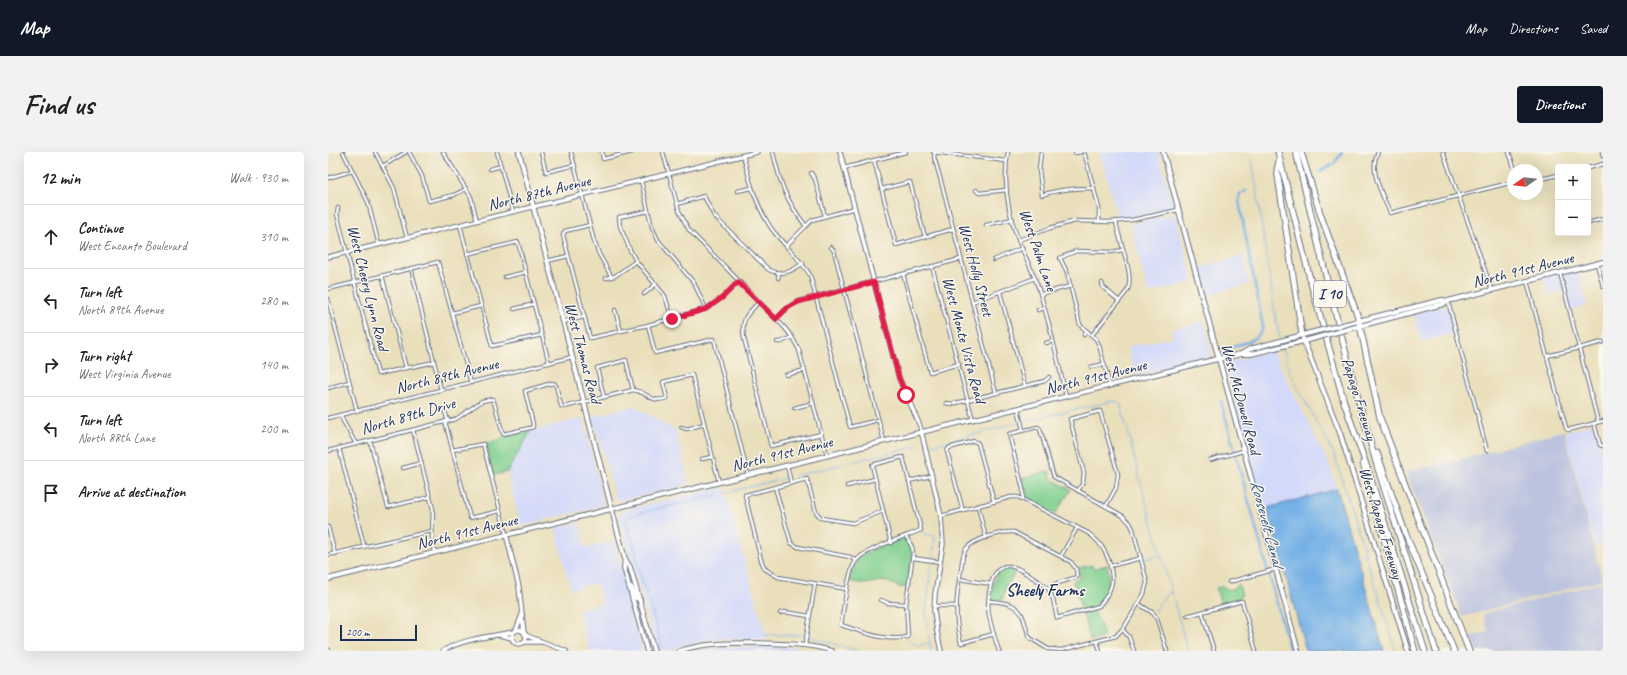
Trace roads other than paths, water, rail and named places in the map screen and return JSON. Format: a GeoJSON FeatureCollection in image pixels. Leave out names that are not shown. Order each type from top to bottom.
{"type":"FeatureCollection","features":[{"type":"Feature","properties":{"kind":"highway","name":"Papago Freeway"},"geometry":{"type":"LineString","coordinates":[[1296,152],[1326,282],[1369,436],[1436,651]]}},
{"type":"Feature","properties":{"kind":"highway"},"geometry":{"type":"LineString","coordinates":[[1301,152],[1321,216],[1359,320],[1380,418],[1469,651]]}},
{"type":"Feature","properties":{"kind":"highway","name":"Papago Freeway"},"geometry":{"type":"LineString","coordinates":[[1278,155],[1344,402],[1368,470],[1425,651]]}},
{"type":"Feature","properties":{"kind":"highway"},"geometry":{"type":"LineString","coordinates":[[1278,155],[1277,170],[1302,335]]}},
{"type":"Feature","properties":{"kind":"highway"},"geometry":{"type":"LineString","coordinates":[[1369,436],[1382,466],[1405,532],[1454,651]]}},
{"type":"Feature","properties":{"kind":"highway"},"geometry":{"type":"LineString","coordinates":[[1357,439],[1364,472],[1415,651]]}},
{"type":"Feature","properties":{"kind":"main road","name":"West Thomas Road"},"geometry":{"type":"LineString","coordinates":[[519,152],[611,508],[625,559],[630,567],[654,651]]}},
{"type":"Feature","properties":{"kind":"main road","name":"West McDowell Road"},"geometry":{"type":"LineString","coordinates":[[1162,152],[1298,651]]}},
{"type":"Feature","properties":{"kind":"main road","name":"North 91st Avenue"},"geometry":{"type":"LineString","coordinates":[[1241,354],[1251,354],[1290,345],[1443,304],[1448,301],[1603,262]]}},
{"type":"Feature","properties":{"kind":"main road","name":"North 91st Avenue"},"geometry":{"type":"LineString","coordinates":[[328,579],[611,508],[1218,360],[1241,354],[1250,349],[1359,320],[1442,300],[1448,301]]}},
{"type":"Feature","properties":{"kind":"main road","name":"West Papago Freeway"},"geometry":{"type":"LineString","coordinates":[[1302,335],[1303,341],[1340,433],[1408,651]]}},
{"type":"Feature","properties":{"kind":"main road","name":"West Thomas Road"},"geometry":{"type":"LineString","coordinates":[[625,559],[624,568],[647,651]]}},
{"type":"Feature","properties":{"kind":"main road"},"geometry":{"type":"LineString","coordinates":[[628,581],[637,600],[640,600],[638,607],[638,618]]}},
{"type":"Feature","properties":{"kind":"street"},"geometry":{"type":"LineString","coordinates":[[343,152],[368,202],[379,245]]}},
{"type":"Feature","properties":{"kind":"street"},"geometry":{"type":"LineString","coordinates":[[375,152],[394,188],[407,238]]}},
{"type":"Feature","properties":{"kind":"street"},"geometry":{"type":"LineString","coordinates":[[383,166],[408,152],[420,172],[429,201],[454,195],[466,189]]}},
{"type":"Feature","properties":{"kind":"street"},"geometry":{"type":"LineString","coordinates":[[443,152],[471,197],[477,220]]}},
{"type":"Feature","properties":{"kind":"street"},"geometry":{"type":"LineString","coordinates":[[497,152],[513,212]]}},
{"type":"Feature","properties":{"kind":"street"},"geometry":{"type":"LineString","coordinates":[[541,152],[546,172],[575,165]]}},
{"type":"Feature","properties":{"kind":"street"},"geometry":{"type":"LineString","coordinates":[[572,152],[590,225],[599,254],[611,276]]}},
{"type":"Feature","properties":{"kind":"street"},"geometry":{"type":"LineString","coordinates":[[602,152],[603,159],[632,152]]}},
{"type":"Feature","properties":{"kind":"street"},"geometry":{"type":"LineString","coordinates":[[663,152],[670,173],[677,204],[683,221],[692,235],[776,319],[792,337],[798,347],[827,456]]}},
{"type":"Feature","properties":{"kind":"street","name":"North 87th Avenue"},"geometry":{"type":"LineString","coordinates":[[328,258],[533,206],[757,152]]}},
{"type":"Feature","properties":{"kind":"street"},"geometry":{"type":"LineString","coordinates":[[773,152],[778,174],[788,201],[806,226]]}},
{"type":"Feature","properties":{"kind":"street"},"geometry":{"type":"LineString","coordinates":[[840,152],[902,385],[916,417],[921,433],[941,516],[943,539],[934,606],[941,651]]}},
{"type":"Feature","properties":{"kind":"street"},"geometry":{"type":"LineString","coordinates":[[844,168],[906,152]]}},
{"type":"Feature","properties":{"kind":"street"},"geometry":{"type":"LineString","coordinates":[[934,152],[1006,161]]}},
{"type":"Feature","properties":{"kind":"street","name":"West Holly Street"},"geometry":{"type":"LineString","coordinates":[[934,152],[934,157],[996,393]]}},
{"type":"Feature","properties":{"kind":"street","name":"West Palm Lane"},"geometry":{"type":"LineString","coordinates":[[1008,152],[1006,161],[1007,190],[1013,219],[1019,240],[1041,294],[1066,397]]}},
{"type":"Feature","properties":{"kind":"street"},"geometry":{"type":"LineString","coordinates":[[1041,152],[1039,170],[1042,195],[1074,188],[1094,188]]}},
{"type":"Feature","properties":{"kind":"street"},"geometry":{"type":"LineString","coordinates":[[1075,154],[1081,152]]}},
{"type":"Feature","properties":{"kind":"street"},"geometry":{"type":"LineString","coordinates":[[1084,152],[1099,211],[1099,222]]}},
{"type":"Feature","properties":{"kind":"street"},"geometry":{"type":"LineString","coordinates":[[1378,152],[1374,162],[1375,174],[1390,213],[1507,183]]}},
{"type":"Feature","properties":{"kind":"street"},"geometry":{"type":"LineString","coordinates":[[1443,152],[1492,290]]}},
{"type":"Feature","properties":{"kind":"street"},"geometry":{"type":"LineString","coordinates":[[1509,152],[1513,164]]}},
{"type":"Feature","properties":{"kind":"street"},"geometry":{"type":"LineString","coordinates":[[1602,152],[1603,156]]}},
{"type":"Feature","properties":{"kind":"street"},"geometry":{"type":"LineString","coordinates":[[743,155],[752,188],[764,217],[786,246],[803,263],[810,275],[850,427],[878,420]]}},
{"type":"Feature","properties":{"kind":"street"},"geometry":{"type":"LineString","coordinates":[[874,160],[896,244],[953,229]]}},
{"type":"Feature","properties":{"kind":"street"},"geometry":{"type":"LineString","coordinates":[[1591,167],[1603,164]]}},
{"type":"Feature","properties":{"kind":"street"},"geometry":{"type":"LineString","coordinates":[[490,169],[501,166]]}},
{"type":"Feature","properties":{"kind":"street"},"geometry":{"type":"LineString","coordinates":[[328,178],[352,172]]}},
{"type":"Feature","properties":{"kind":"street"},"geometry":{"type":"LineString","coordinates":[[811,173],[815,179],[825,216]]}},
{"type":"Feature","properties":{"kind":"street"},"geometry":{"type":"LineString","coordinates":[[1543,179],[1555,176]]}},
{"type":"Feature","properties":{"kind":"street"},"geometry":{"type":"LineString","coordinates":[[641,180],[652,227],[658,240],[694,283],[706,309]]}},
{"type":"Feature","properties":{"kind":"street"},"geometry":{"type":"LineString","coordinates":[[882,189],[910,182],[925,237]]}},
{"type":"Feature","properties":{"kind":"street"},"geometry":{"type":"LineString","coordinates":[[737,191],[752,188]]}},
{"type":"Feature","properties":{"kind":"street"},"geometry":{"type":"LineString","coordinates":[[976,190],[979,193],[1007,190]]}},
{"type":"Feature","properties":{"kind":"street"},"geometry":{"type":"LineString","coordinates":[[677,204],[704,196],[714,216],[765,268],[778,274],[786,273],[803,263]]}},
{"type":"Feature","properties":{"kind":"street","name":"West Cheery Lynn Road"},"geometry":{"type":"LineString","coordinates":[[338,208],[337,214],[346,253],[378,374],[406,368]]}},
{"type":"Feature","properties":{"kind":"street"},"geometry":{"type":"LineString","coordinates":[[786,246],[812,220],[855,208]]}},
{"type":"Feature","properties":{"kind":"street"},"geometry":{"type":"LineString","coordinates":[[1019,240],[1066,223],[1079,220],[1099,222],[1147,218],[1178,210]]}},
{"type":"Feature","properties":{"kind":"street"},"geometry":{"type":"LineString","coordinates":[[648,211],[619,217],[620,226],[636,261],[665,296],[672,319]]}},
{"type":"Feature","properties":{"kind":"street"},"geometry":{"type":"LineString","coordinates":[[986,225],[1013,219]]}},
{"type":"Feature","properties":{"kind":"street"},"geometry":{"type":"LineString","coordinates":[[1591,222],[1603,219]]}},
{"type":"Feature","properties":{"kind":"street"},"geometry":{"type":"LineString","coordinates":[[1092,335],[1129,289],[1130,280],[1117,232],[1116,221]]}},
{"type":"Feature","properties":{"kind":"street"},"geometry":{"type":"LineString","coordinates":[[460,225],[492,346],[542,335]]}},
{"type":"Feature","properties":{"kind":"street"},"geometry":{"type":"LineString","coordinates":[[590,225],[563,232],[590,338],[648,325],[706,309],[722,298],[738,282]]}},
{"type":"Feature","properties":{"kind":"street"},"geometry":{"type":"LineString","coordinates":[[468,254],[518,242],[549,363]]}},
{"type":"Feature","properties":{"kind":"street"},"geometry":{"type":"LineString","coordinates":[[831,247],[834,251],[884,442]]}},
{"type":"Feature","properties":{"kind":"street"},"geometry":{"type":"LineString","coordinates":[[994,260],[1022,248]]}},
{"type":"Feature","properties":{"kind":"street"},"geometry":{"type":"LineString","coordinates":[[1110,386],[1099,345],[1092,335],[1080,325],[1067,272],[1060,258],[1076,251],[1111,252],[1123,250]]}},
{"type":"Feature","properties":{"kind":"street"},"geometry":{"type":"LineString","coordinates":[[547,261],[568,256]]}},
{"type":"Feature","properties":{"kind":"street"},"geometry":{"type":"LineString","coordinates":[[776,319],[793,304],[844,289],[961,259]]}},
{"type":"Feature","properties":{"kind":"street"},"geometry":{"type":"LineString","coordinates":[[606,278],[615,276],[636,261]]}},
{"type":"Feature","properties":{"kind":"street"},"geometry":{"type":"LineString","coordinates":[[328,289],[438,262],[471,383]]}},
{"type":"Feature","properties":{"kind":"street"},"geometry":{"type":"LineString","coordinates":[[1597,264],[1603,286]]}},
{"type":"Feature","properties":{"kind":"street","name":"West Monte Vista Road"},"geometry":{"type":"LineString","coordinates":[[932,266],[973,420]]}},
{"type":"Feature","properties":{"kind":"street"},"geometry":{"type":"LineString","coordinates":[[411,268],[441,390]]}},
{"type":"Feature","properties":{"kind":"street"},"geometry":{"type":"LineString","coordinates":[[505,277],[526,272]]}},
{"type":"Feature","properties":{"kind":"street"},"geometry":{"type":"LineString","coordinates":[[1560,273],[1598,422]]}},
{"type":"Feature","properties":{"kind":"street"},"geometry":{"type":"LineString","coordinates":[[903,274],[930,372],[959,364]]}},
{"type":"Feature","properties":{"kind":"street"},"geometry":{"type":"LineString","coordinates":[[382,275],[406,368],[434,362]]}},
{"type":"Feature","properties":{"kind":"street"},"geometry":{"type":"LineString","coordinates":[[972,302],[1035,278]]}},
{"type":"Feature","properties":{"kind":"street"},"geometry":{"type":"LineString","coordinates":[[1527,281],[1567,430],[1603,421]]}},
{"type":"Feature","properties":{"kind":"street"},"geometry":{"type":"LineString","coordinates":[[1102,283],[1103,286],[1119,300]]}},
{"type":"Feature","properties":{"kind":"street"},"geometry":{"type":"LineString","coordinates":[[644,294],[656,284]]}},
{"type":"Feature","properties":{"kind":"street"},"geometry":{"type":"LineString","coordinates":[[1041,294],[1071,286]]}},
{"type":"Feature","properties":{"kind":"street"},"geometry":{"type":"LineString","coordinates":[[1000,292],[1025,386]]}},
{"type":"Feature","properties":{"kind":"street"},"geometry":{"type":"LineString","coordinates":[[328,299],[357,411]]}},
{"type":"Feature","properties":{"kind":"street"},"geometry":{"type":"LineString","coordinates":[[1448,301],[1488,451]]}},
{"type":"Feature","properties":{"kind":"street"},"geometry":{"type":"LineString","coordinates":[[759,302],[741,321],[771,446],[821,434]]}},
{"type":"Feature","properties":{"kind":"street"},"geometry":{"type":"LineString","coordinates":[[514,309],[534,304]]}},
{"type":"Feature","properties":{"kind":"street"},"geometry":{"type":"LineString","coordinates":[[452,313],[481,306]]}},
{"type":"Feature","properties":{"kind":"street","name":"West Palm Lane"},"geometry":{"type":"LineString","coordinates":[[1038,310],[1044,308]]}},
{"type":"Feature","properties":{"kind":"street"},"geometry":{"type":"LineString","coordinates":[[615,310],[621,331]]}},
{"type":"Feature","properties":{"kind":"street"},"geometry":{"type":"LineString","coordinates":[[563,322],[584,317]]}},
{"type":"Feature","properties":{"kind":"street"},"geometry":{"type":"LineString","coordinates":[[648,325],[655,353],[714,339],[748,475]]}},
{"type":"Feature","properties":{"kind":"street"},"geometry":{"type":"LineString","coordinates":[[1084,335],[1087,331]]}},
{"type":"Feature","properties":{"kind":"street"},"geometry":{"type":"LineString","coordinates":[[777,342],[781,342],[792,337]]}},
{"type":"Feature","properties":{"kind":"street"},"geometry":{"type":"LineString","coordinates":[[1046,343],[1053,341]]}},
{"type":"Feature","properties":{"kind":"street"},"geometry":{"type":"LineString","coordinates":[[1547,356],[1603,342]]}},
{"type":"Feature","properties":{"kind":"street","name":"North 89th Avenue"},"geometry":{"type":"LineString","coordinates":[[328,418],[572,357]]}},
{"type":"Feature","properties":{"kind":"street"},"geometry":{"type":"LineString","coordinates":[[604,397],[597,368],[626,360],[633,390]]}},
{"type":"Feature","properties":{"kind":"street"},"geometry":{"type":"LineString","coordinates":[[1091,367],[1104,364]]}},
{"type":"Feature","properties":{"kind":"street"},"geometry":{"type":"LineString","coordinates":[[786,375],[804,370]]}},
{"type":"Feature","properties":{"kind":"street"},"geometry":{"type":"LineString","coordinates":[[584,402],[633,390],[643,393],[656,400],[667,398],[664,382],[692,375],[719,482]]}},
{"type":"Feature","properties":{"kind":"street"},"geometry":{"type":"LineString","coordinates":[[946,403],[952,404],[1045,381],[1050,377]]}},
{"type":"Feature","properties":{"kind":"street"},"geometry":{"type":"LineString","coordinates":[[328,388],[349,382]]}},
{"type":"Feature","properties":{"kind":"street","name":"North 89th Drive"},"geometry":{"type":"LineString","coordinates":[[328,451],[458,418],[482,401],[493,399],[504,434],[533,427],[525,391],[528,389],[554,384],[562,407],[584,402]]}},
{"type":"Feature","properties":{"kind":"street"},"geometry":{"type":"LineString","coordinates":[[794,408],[813,403]]}},
{"type":"Feature","properties":{"kind":"street"},"geometry":{"type":"LineString","coordinates":[[1018,409],[1023,430]]}},
{"type":"Feature","properties":{"kind":"street"},"geometry":{"type":"LineString","coordinates":[[445,412],[452,450],[470,518],[500,511]]}},
{"type":"Feature","properties":{"kind":"street"},"geometry":{"type":"LineString","coordinates":[[1078,491],[1083,482],[1084,473],[1070,418],[1100,412],[1118,474],[1116,488],[1106,506]]}},
{"type":"Feature","properties":{"kind":"street"},"geometry":{"type":"LineString","coordinates":[[341,415],[356,444]]}},
{"type":"Feature","properties":{"kind":"street"},"geometry":{"type":"LineString","coordinates":[[1594,423],[1600,445],[1603,446]]}},
{"type":"Feature","properties":{"kind":"street"},"geometry":{"type":"LineString","coordinates":[[681,427],[687,429],[704,424]]}},
{"type":"Feature","properties":{"kind":"street"},"geometry":{"type":"LineString","coordinates":[[989,601],[1005,602],[1017,608],[1022,614],[1030,638],[1034,642],[1053,650],[1062,650],[1116,636],[1123,630],[1146,590],[1147,582],[1130,523],[1123,516],[1054,477],[1040,429],[1038,427],[1009,434],[1023,489],[1023,498]]}},
{"type":"Feature","properties":{"kind":"street"},"geometry":{"type":"LineString","coordinates":[[413,430],[433,509],[432,530],[435,552]]}},
{"type":"Feature","properties":{"kind":"street"},"geometry":{"type":"LineString","coordinates":[[370,440],[388,507],[430,497]]}},
{"type":"Feature","properties":{"kind":"street"},"geometry":{"type":"LineString","coordinates":[[963,511],[947,449],[976,441],[994,502]]}},
{"type":"Feature","properties":{"kind":"street"},"geometry":{"type":"LineString","coordinates":[[452,450],[483,444],[519,587],[525,634],[523,642]]}},
{"type":"Feature","properties":{"kind":"street"},"geometry":{"type":"LineString","coordinates":[[339,448],[364,546]]}},
{"type":"Feature","properties":{"kind":"street"},"geometry":{"type":"LineString","coordinates":[[1210,460],[1243,451]]}},
{"type":"Feature","properties":{"kind":"street"},"geometry":{"type":"LineString","coordinates":[[702,459],[712,457]]}},
{"type":"Feature","properties":{"kind":"street"},"geometry":{"type":"LineString","coordinates":[[891,542],[872,465],[903,457],[921,530],[906,536],[891,542],[863,554],[855,560],[847,589],[841,625],[883,638],[894,639],[908,637],[906,604],[913,558],[912,547],[906,536]]}},
{"type":"Feature","properties":{"kind":"street"},"geometry":{"type":"LineString","coordinates":[[403,468],[421,463]]}},
{"type":"Feature","properties":{"kind":"street"},"geometry":{"type":"LineString","coordinates":[[787,465],[791,483]]}},
{"type":"Feature","properties":{"kind":"street"},"geometry":{"type":"LineString","coordinates":[[909,482],[931,476]]}},
{"type":"Feature","properties":{"kind":"street"},"geometry":{"type":"LineString","coordinates":[[847,589],[781,578],[772,575],[765,569],[761,560],[745,496],[807,479],[818,515],[825,519],[853,523],[883,510]]}},
{"type":"Feature","properties":{"kind":"street"},"geometry":{"type":"LineString","coordinates":[[847,486],[875,479]]}},
{"type":"Feature","properties":{"kind":"street"},"geometry":{"type":"LineString","coordinates":[[775,487],[791,543],[798,547],[846,556],[855,560]]}},
{"type":"Feature","properties":{"kind":"street"},"geometry":{"type":"LineString","coordinates":[[941,516],[1014,496],[1023,498],[1091,535],[1101,543],[1106,553],[1112,578],[1111,587],[1099,606],[1057,618],[1053,599],[1048,588],[1017,569],[1008,566],[1002,567],[996,571],[989,601],[989,616],[999,651]]}},
{"type":"Feature","properties":{"kind":"street"},"geometry":{"type":"LineString","coordinates":[[978,506],[986,538]]}},
{"type":"Feature","properties":{"kind":"street"},"geometry":{"type":"LineString","coordinates":[[328,527],[335,554]]}},
{"type":"Feature","properties":{"kind":"street"},"geometry":{"type":"LineString","coordinates":[[1061,556],[1077,528]]}},
{"type":"Feature","properties":{"kind":"street"},"geometry":{"type":"LineString","coordinates":[[328,555],[432,530]]}},
{"type":"Feature","properties":{"kind":"street"},"geometry":{"type":"LineString","coordinates":[[965,646],[956,622],[955,606],[963,557],[966,549],[975,541],[1008,532],[1014,532],[1074,564],[1078,575],[1077,578],[1055,584],[1048,588]]}},
{"type":"Feature","properties":{"kind":"street"},"geometry":{"type":"LineString","coordinates":[[913,558],[941,562]]}},
{"type":"Feature","properties":{"kind":"street"},"geometry":{"type":"LineString","coordinates":[[1110,566],[1141,558]]}},
{"type":"Feature","properties":{"kind":"street"},"geometry":{"type":"LineString","coordinates":[[1229,582],[1276,569]]}},
{"type":"Feature","properties":{"kind":"street"},"geometry":{"type":"LineString","coordinates":[[959,579],[992,584]]}},
{"type":"Feature","properties":{"kind":"street"},"geometry":{"type":"LineString","coordinates":[[805,645],[815,584]]}},
{"type":"Feature","properties":{"kind":"street"},"geometry":{"type":"LineString","coordinates":[[881,600],[888,603],[906,604]]}},
{"type":"Feature","properties":{"kind":"street"},"geometry":{"type":"LineString","coordinates":[[1187,616],[1242,601],[1256,651]]}},
{"type":"Feature","properties":{"kind":"street"},"geometry":{"type":"LineString","coordinates":[[1138,604],[1153,613],[1157,619],[1167,651]]}},
{"type":"Feature","properties":{"kind":"street"},"geometry":{"type":"LineString","coordinates":[[934,606],[955,606]]}},
{"type":"Feature","properties":{"kind":"street"},"geometry":{"type":"LineString","coordinates":[[780,613],[785,612],[809,616]]}},
{"type":"Feature","properties":{"kind":"street"},"geometry":{"type":"LineString","coordinates":[[1202,612],[1214,651]]}},
{"type":"Feature","properties":{"kind":"street"},"geometry":{"type":"LineString","coordinates":[[512,638],[522,615]]}},
{"type":"Feature","properties":{"kind":"street"},"geometry":{"type":"LineString","coordinates":[[443,651],[487,636],[521,630],[525,634],[566,651]]}},
{"type":"Feature","properties":{"kind":"street"},"geometry":{"type":"LineString","coordinates":[[1123,630],[1129,637],[1134,651]]}},
{"type":"Feature","properties":{"kind":"street"},"geometry":{"type":"LineString","coordinates":[[963,643],[994,634]]}},
{"type":"Feature","properties":{"kind":"street"},"geometry":{"type":"LineString","coordinates":[[499,635],[512,638],[516,643],[543,642]]}},
{"type":"Feature","properties":{"kind":"street"},"geometry":{"type":"LineString","coordinates":[[1097,641],[1100,651]]}},
{"type":"Feature","properties":{"kind":"street"},"geometry":{"type":"LineString","coordinates":[[679,651],[699,645],[723,643],[805,645],[832,651]]}},
{"type":"Feature","properties":{"kind":"street"},"geometry":{"type":"LineString","coordinates":[[811,651],[812,646]]}},
{"type":"Feature","properties":{"kind":"water"},"geometry":{"type":"Polygon","coordinates":[[[1337,489],[1384,651],[1306,651],[1267,508],[1337,489]]]}},
{"type":"Feature","properties":{"kind":"waterway"},"geometry":{"type":"LineString","coordinates":[[1251,152],[1280,339]]}},
{"type":"Feature","properties":{"kind":"waterway","name":"Roosevelt Canal"},"geometry":{"type":"LineString","coordinates":[[1320,171],[1334,164],[1342,152]]}},
{"type":"Feature","properties":{"kind":"waterway","name":"Roosevelt Canal"},"geometry":{"type":"LineString","coordinates":[[1227,349],[1243,344],[1258,336],[1263,327],[1239,201],[1240,194],[1246,191]]}},
{"type":"Feature","properties":{"kind":"waterway"},"geometry":{"type":"LineString","coordinates":[[1283,348],[1295,383],[1334,454],[1396,651]]}},
{"type":"Feature","properties":{"kind":"waterway"},"geometry":{"type":"LineString","coordinates":[[1025,421],[1113,401],[1118,402],[1121,406],[1188,651]]}},
{"type":"Feature","properties":{"kind":"waterway","name":"Roosevelt Canal"},"geometry":{"type":"LineString","coordinates":[[1221,401],[1290,651]]}},
{"type":"Feature","properties":{"kind":"waterway"},"geometry":{"type":"LineString","coordinates":[[929,446],[1018,423]]}},
{"type":"Feature","properties":{"kind":"waterway"},"geometry":{"type":"LineString","coordinates":[[794,476],[918,446]]}},
{"type":"Feature","properties":{"kind":"waterway"},"geometry":{"type":"LineString","coordinates":[[725,493],[786,478]]}},
{"type":"Feature","properties":{"kind":"waterway"},"geometry":{"type":"LineString","coordinates":[[647,596],[637,563],[636,551],[626,522],[628,518],[637,514],[719,494]]}},
{"type":"Feature","properties":{"kind":"waterway"},"geometry":{"type":"LineString","coordinates":[[922,532],[935,536],[933,556]]}},
{"type":"Feature","properties":{"kind":"waterway"},"geometry":{"type":"LineString","coordinates":[[1356,556],[1364,554]]}},
{"type":"Feature","properties":{"kind":"waterway"},"geometry":{"type":"LineString","coordinates":[[1144,559],[1161,555]]}},
{"type":"Feature","properties":{"kind":"waterway"},"geometry":{"type":"LineString","coordinates":[[931,566],[926,614],[931,651]]}},
{"type":"Feature","properties":{"kind":"waterway"},"geometry":{"type":"LineString","coordinates":[[1154,611],[1167,594],[1171,593]]}},
{"type":"Feature","properties":{"kind":"waterway"},"geometry":{"type":"LineString","coordinates":[[649,602],[663,649]]}},
{"type":"Feature","properties":{"kind":"waterway"},"geometry":{"type":"LineString","coordinates":[[763,635],[804,635],[858,651]]}},
{"type":"Feature","properties":{"kind":"waterway"},"geometry":{"type":"LineString","coordinates":[[907,640],[918,646],[929,643]]}},
{"type":"Feature","properties":{"kind":"district","name":"Sheely Farms"},"geometry":{"type":"Point","coordinates":[1045,590]}}]}
